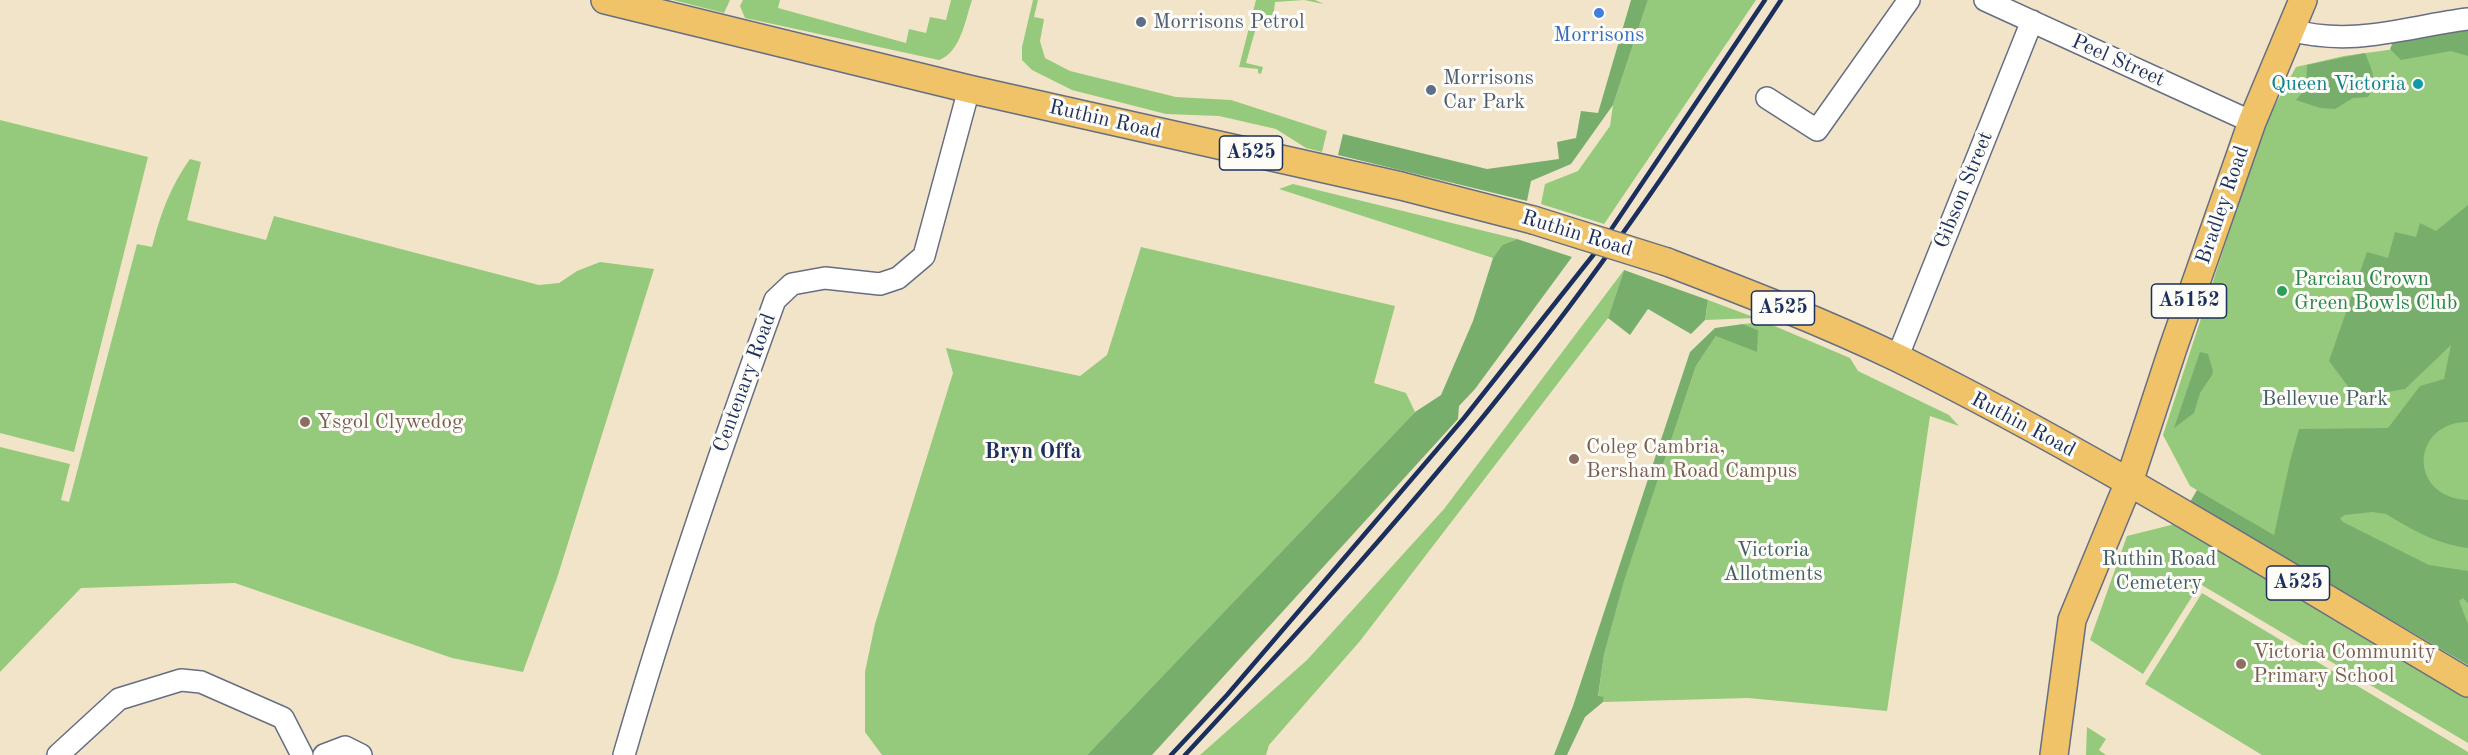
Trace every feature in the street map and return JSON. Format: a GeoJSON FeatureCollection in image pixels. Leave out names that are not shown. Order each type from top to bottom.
{"type":"FeatureCollection","features":[{"type":"Feature","properties":{"kind":"main road","name":"Ruthin Road"},"geometry":{"type":"LineString","coordinates":[[605,0],[969,89],[1401,186],[1533,220],[1667,262],[1772,303],[1897,358],[2129,482],[2468,683]]}},
{"type":"Feature","properties":{"kind":"main road","name":"Bradley Road"},"geometry":{"type":"LineString","coordinates":[[2129,482],[2252,122],[2303,0]]}},
{"type":"Feature","properties":{"kind":"main road","name":"A5152"},"geometry":{"type":"LineString","coordinates":[[2054,755],[2072,620],[2129,482]]}},
{"type":"Feature","properties":{"kind":"street"},"geometry":{"type":"LineString","coordinates":[[1767,98],[1817,130],[1909,0]]}},
{"type":"Feature","properties":{"kind":"street","name":"Peel Street"},"geometry":{"type":"LineString","coordinates":[[1985,0],[2252,122]]}},
{"type":"Feature","properties":{"kind":"street"},"geometry":{"type":"LineString","coordinates":[[2290,30],[2316,37],[2375,37],[2468,20]]}},
{"type":"Feature","properties":{"kind":"street","name":"Gibson Street"},"geometry":{"type":"LineString","coordinates":[[1897,358],[2032,21]]}},
{"type":"Feature","properties":{"kind":"street","name":"Centenary Road"},"geometry":{"type":"LineString","coordinates":[[624,755],[646,679],[718,456],[775,300],[792,284],[825,278],[880,285],[898,278],[924,256],[969,89]]}},
{"type":"Feature","properties":{"kind":"street"},"geometry":{"type":"LineString","coordinates":[[58,755],[119,699],[181,680],[201,682],[283,718],[302,755]]}},
{"type":"Feature","properties":{"kind":"street"},"geometry":{"type":"LineString","coordinates":[[324,755],[345,747],[361,755]]}},
{"type":"Feature","properties":{"kind":"green space"},"geometry":{"type":"Polygon","coordinates":[[[673,0],[730,0],[724,13],[673,0]]]}},
{"type":"Feature","properties":{"kind":"green space"},"geometry":{"type":"Polygon","coordinates":[[[743,0],[780,0],[778,8],[906,43],[909,29],[926,33],[930,17],[946,20],[951,0],[972,0],[957,43],[946,56],[939,60],[745,18],[740,6],[743,0]]]}},
{"type":"Feature","properties":{"kind":"green space"},"geometry":{"type":"Polygon","coordinates":[[[1033,0],[1038,0],[1034,17],[1044,19],[1040,41],[1045,58],[1070,71],[1176,97],[1231,100],[1327,131],[1322,152],[1306,148],[1276,129],[1219,116],[1166,114],[1072,90],[1032,70],[1022,60],[1022,47],[1033,0]]]}},
{"type":"Feature","properties":{"kind":"green space"},"geometry":{"type":"Polygon","coordinates":[[[1256,0],[1304,0],[1275,2],[1273,20],[1259,17],[1246,63],[1263,67],[1261,74],[1258,73],[1258,69],[1239,67],[1256,0]]]}},
{"type":"Feature","properties":{"kind":"green space"},"geometry":{"type":"Polygon","coordinates":[[[1631,0],[1648,0],[1613,105],[1571,164],[1531,181],[1527,201],[1338,155],[1343,134],[1487,169],[1559,159],[1557,142],[1576,138],[1581,111],[1598,113],[1631,0]]]}},
{"type":"Feature","properties":{"kind":"green space"},"geometry":{"type":"Polygon","coordinates":[[[1648,0],[1756,0],[1604,224],[1541,204],[1545,184],[1578,171],[1610,126],[1613,105],[1648,0]]]}},
{"type":"Feature","properties":{"kind":"green space"},"geometry":{"type":"Polygon","coordinates":[[[2468,29],[2468,56],[2451,51],[2401,60],[2390,49],[2393,42],[2468,29]]]}},
{"type":"Feature","properties":{"kind":"green space","name":"Bellevue Park"},"geometry":{"type":"Polygon","coordinates":[[[2468,39],[2468,649],[2190,486],[2163,435],[2264,125],[2296,67],[2344,56],[2468,39]]]}},
{"type":"Feature","properties":{"kind":"green space"},"geometry":{"type":"Polygon","coordinates":[[[2365,53],[2373,81],[2368,97],[2353,98],[2335,109],[2320,108],[2296,100],[2306,88],[2307,65],[2365,53]]]}},
{"type":"Feature","properties":{"kind":"green space"},"geometry":{"type":"Polygon","coordinates":[[[0,120],[148,157],[74,452],[0,433],[0,120]]]}},
{"type":"Feature","properties":{"kind":"green space"},"geometry":{"type":"Polygon","coordinates":[[[190,159],[201,162],[187,220],[266,240],[274,216],[539,285],[559,283],[577,271],[600,262],[654,269],[557,578],[523,672],[452,658],[235,583],[81,588],[0,672],[0,447],[70,464],[61,500],[69,502],[137,244],[152,247],[166,201],[190,159]]]}},
{"type":"Feature","properties":{"kind":"green space"},"geometry":{"type":"Polygon","coordinates":[[[1293,184],[1517,239],[1502,245],[1493,258],[1279,189],[1293,184]]]}},
{"type":"Feature","properties":{"kind":"green space"},"geometry":{"type":"Polygon","coordinates":[[[2468,205],[2468,422],[2449,425],[2435,434],[2427,446],[2424,460],[2426,474],[2434,487],[2448,496],[2468,500],[2468,548],[2435,540],[2386,514],[2372,512],[2345,515],[2340,518],[2343,522],[2429,565],[2468,571],[2468,603],[2463,598],[2459,601],[2468,624],[2468,665],[2190,502],[2197,490],[2274,535],[2299,429],[2388,428],[2420,386],[2444,379],[2451,345],[2405,389],[2356,397],[2329,361],[2367,252],[2388,258],[2395,232],[2416,237],[2420,223],[2436,231],[2468,205]]]}},
{"type":"Feature","properties":{"kind":"green space"},"geometry":{"type":"Polygon","coordinates":[[[1517,239],[1572,257],[1475,389],[1459,406],[1458,419],[1152,755],[1087,755],[1415,412],[1441,395],[1473,321],[1493,258],[1502,245],[1517,239]]]}},
{"type":"Feature","properties":{"kind":"green space"},"geometry":{"type":"Polygon","coordinates":[[[1141,247],[1395,306],[1374,383],[1406,393],[1415,412],[1087,755],[882,755],[865,732],[865,672],[875,624],[953,373],[946,348],[1080,376],[1107,355],[1141,247]]]}},
{"type":"Feature","properties":{"kind":"green space"},"geometry":{"type":"Polygon","coordinates":[[[1624,270],[1608,318],[1360,641],[1269,745],[1266,755],[1200,755],[1307,660],[1444,509],[1624,270]]]}},
{"type":"Feature","properties":{"kind":"green space"},"geometry":{"type":"Polygon","coordinates":[[[1624,270],[1708,300],[1705,320],[1691,334],[1648,309],[1630,335],[1608,318],[1624,270]]]}},
{"type":"Feature","properties":{"kind":"green space"},"geometry":{"type":"Polygon","coordinates":[[[1708,300],[1756,318],[1705,320],[1708,300]]]}},
{"type":"Feature","properties":{"kind":"green space","name":"Victoria Allotments"},"geometry":{"type":"Polygon","coordinates":[[[1765,322],[1850,358],[1858,371],[1949,415],[1959,426],[1930,416],[1887,711],[1748,698],[1603,702],[1604,697],[1598,697],[1604,655],[1624,580],[1696,366],[1716,336],[1758,330],[1743,324],[1765,322]]]}},
{"type":"Feature","properties":{"kind":"green space"},"geometry":{"type":"Polygon","coordinates":[[[1743,324],[1758,330],[1757,352],[1716,336],[1696,366],[1624,581],[1604,655],[1598,696],[1604,697],[1603,702],[1585,717],[1567,755],[1554,755],[1573,706],[1690,352],[1715,328],[1743,324]]]}},
{"type":"Feature","properties":{"kind":"green space"},"geometry":{"type":"Polygon","coordinates":[[[2200,352],[2208,354],[2212,375],[2200,393],[2194,413],[2174,428],[2200,352]]]}},
{"type":"Feature","properties":{"kind":"green space","name":"Ruthin Road Cemetery"},"geometry":{"type":"Polygon","coordinates":[[[2175,524],[2468,697],[2468,743],[2200,584],[2143,674],[2090,640],[2127,536],[2175,524]]]}},
{"type":"Feature","properties":{"kind":"green space","name":"Victoria Community Primary School"},"geometry":{"type":"Polygon","coordinates":[[[2202,593],[2468,752],[2468,755],[2262,755],[2145,684],[2202,593]]]}},
{"type":"Feature","properties":{"kind":"green space"},"geometry":{"type":"Polygon","coordinates":[[[2087,727],[2106,739],[2099,750],[2106,755],[2086,755],[2087,727]]]}},
{"type":"Feature","properties":{"kind":"railway"},"geometry":{"type":"LineString","coordinates":[[1171,755],[1227,695],[1464,418],[1598,249],[1765,0]]}},
{"type":"Feature","properties":{"kind":"railway"},"geometry":{"type":"LineString","coordinates":[[1185,755],[1357,565],[1441,468],[1522,368],[1623,233],[1781,0]]}},
{"type":"Feature","properties":{"kind":"place","name":"Morrisons"},"geometry":{"type":"Point","coordinates":[1599,13]}},
{"type":"Feature","properties":{"kind":"place","name":"Morrisons Petrol"},"geometry":{"type":"Point","coordinates":[1141,22]}},
{"type":"Feature","properties":{"kind":"place","name":"Queen Victoria"},"geometry":{"type":"Point","coordinates":[2418,84]}},
{"type":"Feature","properties":{"kind":"place","name":"Morrisons Car Park"},"geometry":{"type":"Point","coordinates":[1431,90]}},
{"type":"Feature","properties":{"kind":"place","name":"Parciau Crown Green Bowls Club"},"geometry":{"type":"Point","coordinates":[2282,291]}},
{"type":"Feature","properties":{"kind":"place","name":"Ysgol Clywedog"},"geometry":{"type":"Point","coordinates":[305,422]}},
{"type":"Feature","properties":{"kind":"place","name":"Coleg Cambria, Bersham Road Campus"},"geometry":{"type":"Point","coordinates":[1574,459]}},
{"type":"Feature","properties":{"kind":"place","name":"Victoria Community Primary School"},"geometry":{"type":"Point","coordinates":[2241,664]}},
{"type":"Feature","properties":{"kind":"district","name":"Bryn Offa"},"geometry":{"type":"Point","coordinates":[1033,452]}}]}
